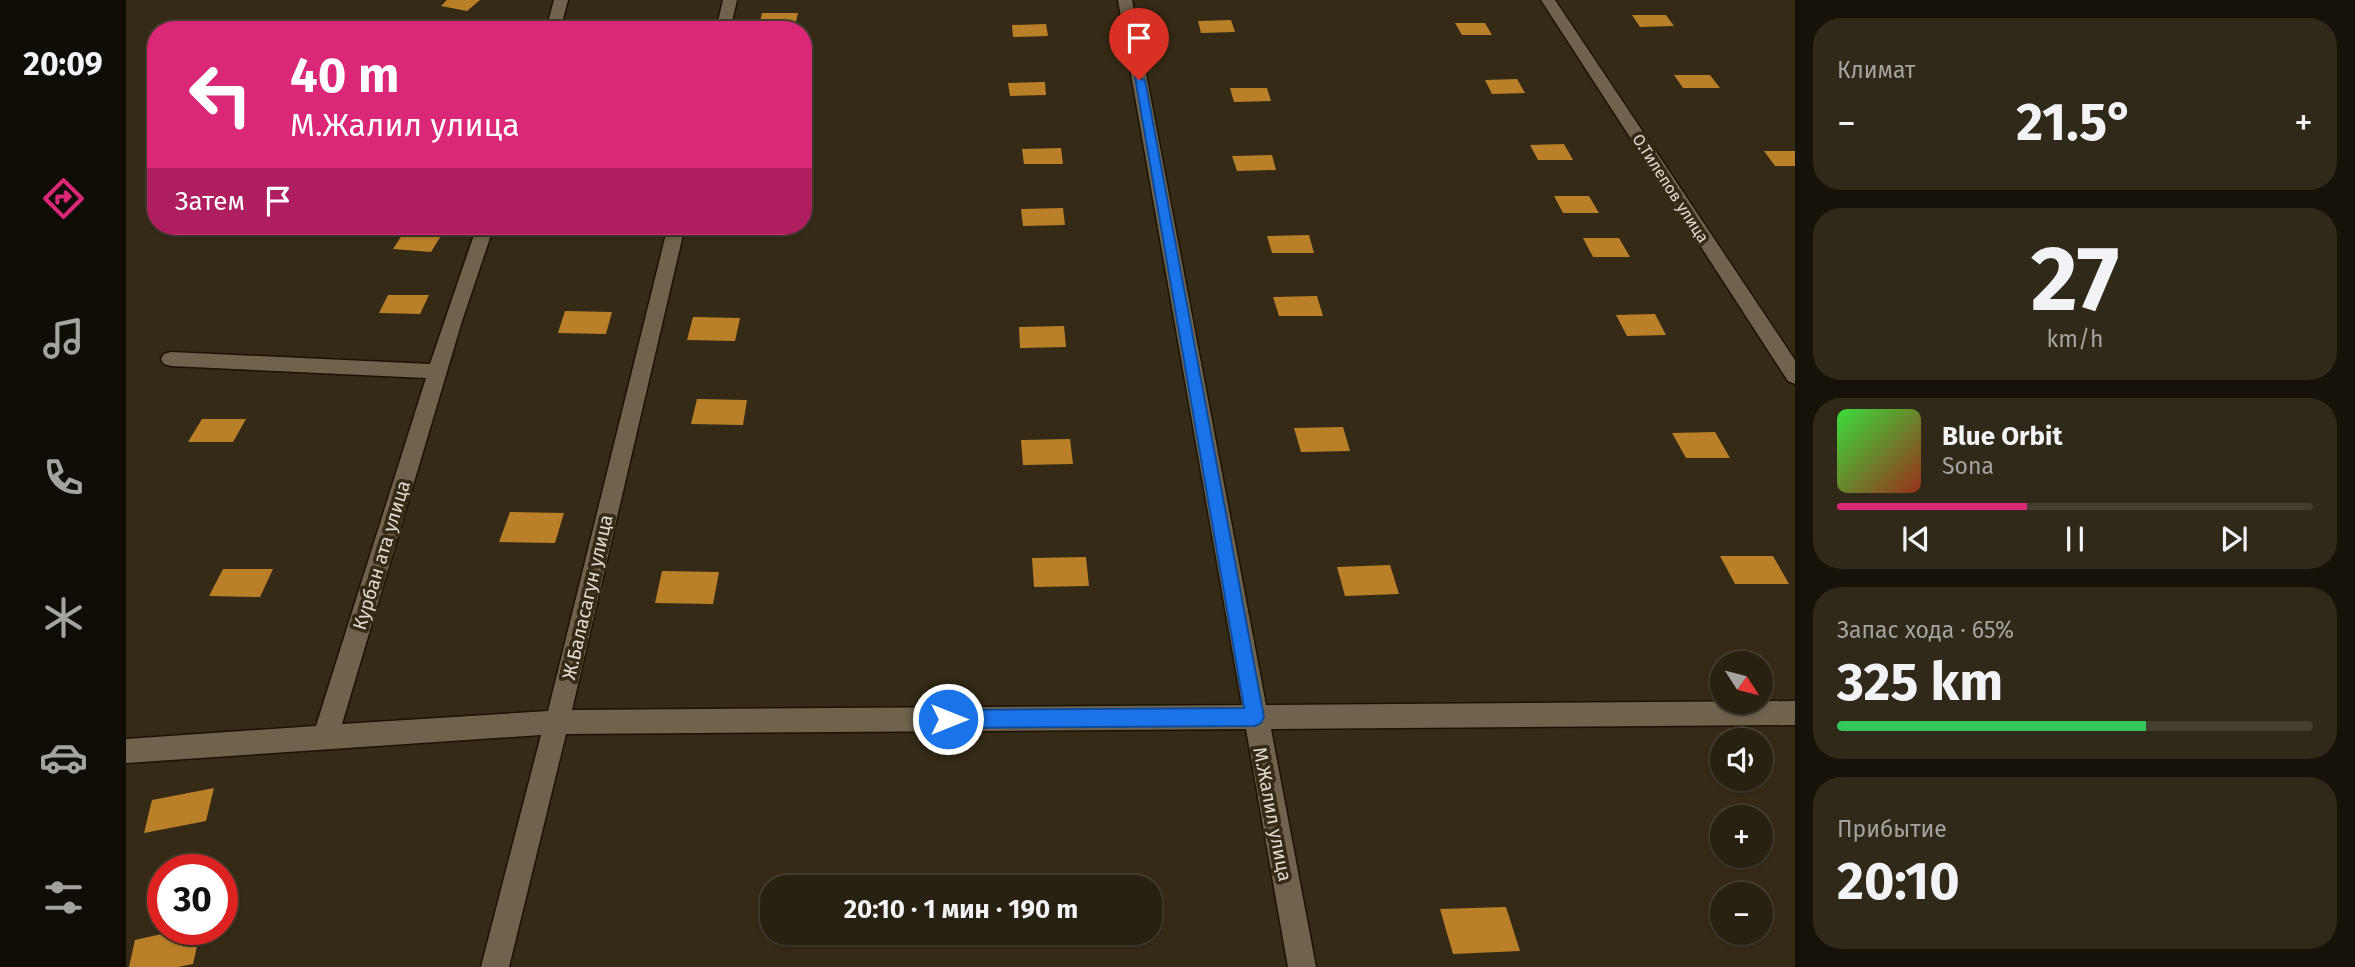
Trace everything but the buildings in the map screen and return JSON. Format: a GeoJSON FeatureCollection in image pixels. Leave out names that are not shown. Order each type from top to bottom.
{"type":"FeatureCollection","features":[{"type":"Feature","properties":{"kind":"street"},"geometry":{"type":"LineString","coordinates":[[555,21],[561,0]]}},
{"type":"Feature","properties":{"kind":"street"},"geometry":{"type":"LineString","coordinates":[[725,21],[730,0]]}},
{"type":"Feature","properties":{"kind":"street","name":"М.Жалил улица"},"geometry":{"type":"LineString","coordinates":[[1125,0],[1302,967]]}},
{"type":"Feature","properties":{"kind":"street","name":"О.Тилепов улица"},"geometry":{"type":"LineString","coordinates":[[1548,0],[1795,376]]}},
{"type":"Feature","properties":{"kind":"street","name":"Курбан ата улица"},"geometry":{"type":"LineString","coordinates":[[325,738],[437,372],[482,235]]}},
{"type":"Feature","properties":{"kind":"street","name":"Ж.Баласагун улица"},"geometry":{"type":"LineString","coordinates":[[495,967],[674,235]]}},
{"type":"Feature","properties":{"kind":"street"},"geometry":{"type":"LineString","coordinates":[[172,359],[256,364],[366,364],[437,372]]}},
{"type":"Feature","properties":{"kind":"street"},"geometry":{"type":"LineString","coordinates":[[126,751],[557,722],[1795,713]]}},
{"type":"Feature","properties":{"kind":"route"},"geometry":{"type":"LineString","coordinates":[[948,719],[1255,717],[1139,80]]}}]}
